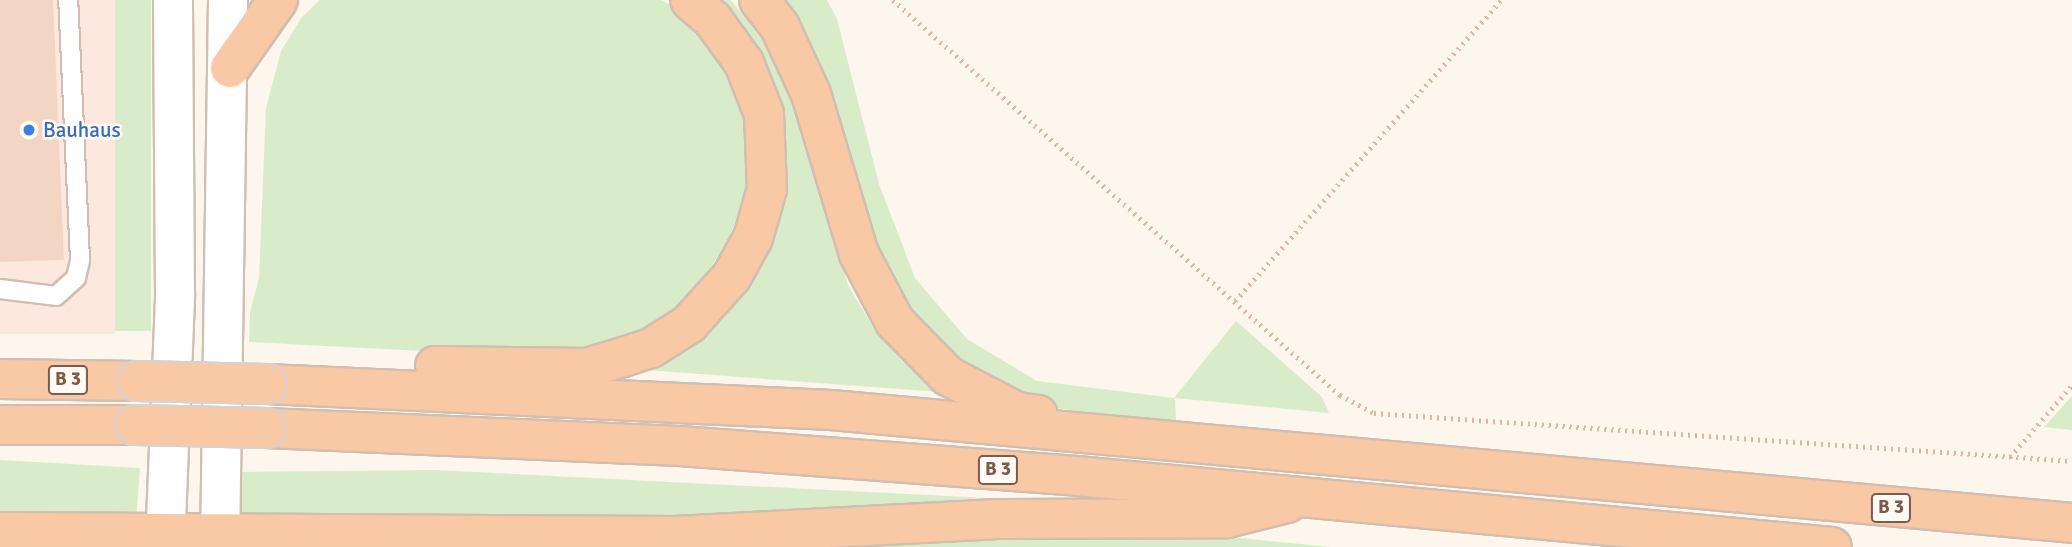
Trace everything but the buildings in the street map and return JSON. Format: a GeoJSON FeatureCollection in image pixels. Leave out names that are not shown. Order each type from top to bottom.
{"type":"FeatureCollection","features":[{"type":"Feature","properties":{"kind":"highway"},"geometry":{"type":"LineString","coordinates":[[230,68],[278,0]]}},
{"type":"Feature","properties":{"kind":"highway"},"geometry":{"type":"LineString","coordinates":[[281,384],[373,365],[587,368],[651,348],[704,310],[732,276],[753,238],[767,189],[767,140],[764,114],[744,63],[713,20],[690,0]]}},
{"type":"Feature","properties":{"kind":"highway"},"geometry":{"type":"LineString","coordinates":[[759,0],[779,27],[811,94],[846,216],[876,291],[919,350],[948,376],[1017,412],[1135,428],[1166,442]]}},
{"type":"Feature","properties":{"kind":"highway","name":"B 3"},"geometry":{"type":"LineString","coordinates":[[0,379],[281,384],[831,410],[2072,523]]}},
{"type":"Feature","properties":{"kind":"highway","name":"B 3"},"geometry":{"type":"LineString","coordinates":[[0,425],[266,428],[680,446],[1316,495],[1832,547]]}},
{"type":"Feature","properties":{"kind":"highway"},"geometry":{"type":"LineString","coordinates":[[0,532],[83,540],[675,536],[995,519],[1227,518],[1316,495]]}},
{"type":"Feature","properties":{"kind":"main road"},"geometry":{"type":"LineString","coordinates":[[165,539],[175,293],[173,0]]}},
{"type":"Feature","properties":{"kind":"main road"},"geometry":{"type":"LineString","coordinates":[[220,539],[230,68],[228,0]]}},
{"type":"Feature","properties":{"kind":"lane"},"geometry":{"type":"LineString","coordinates":[[0,289],[56,296],[76,278],[80,261],[68,0]]}},
{"type":"Feature","properties":{"kind":"path"},"geometry":{"type":"LineString","coordinates":[[893,0],[1340,395],[1374,413],[2072,461]]}},
{"type":"Feature","properties":{"kind":"path"},"geometry":{"type":"LineString","coordinates":[[1235,302],[1501,0]]}},
{"type":"Feature","properties":{"kind":"path"},"geometry":{"type":"LineString","coordinates":[[2010,457],[2072,384]]}},
{"type":"Feature","properties":{"kind":"shaded area"},"geometry":{"type":"Polygon","coordinates":[[[0,0],[115,0],[115,334],[0,334],[0,0]]]}},
{"type":"Feature","properties":{"kind":"green space"},"geometry":{"type":"Polygon","coordinates":[[[115,0],[151,0],[151,331],[115,331],[115,0]]]}},
{"type":"Feature","properties":{"kind":"green space"},"geometry":{"type":"Polygon","coordinates":[[[320,0],[660,0],[678,8],[713,44],[734,82],[750,142],[745,193],[727,245],[686,299],[639,334],[578,352],[521,356],[249,342],[250,312],[259,278],[266,108],[281,51],[302,17],[320,0]]]}},
{"type":"Feature","properties":{"kind":"green space"},"geometry":{"type":"Polygon","coordinates":[[[709,0],[731,0],[770,50],[793,100],[848,285],[874,329],[902,361],[940,392],[633,369],[779,194],[709,0]]]}},
{"type":"Feature","properties":{"kind":"green space"},"geometry":{"type":"Polygon","coordinates":[[[778,0],[827,0],[837,19],[879,184],[915,278],[967,339],[1037,381],[1174,398],[1236,321],[1322,397],[1329,413],[1175,398],[1176,420],[1096,415],[1041,405],[980,379],[931,342],[883,280],[778,0]]]}},
{"type":"Feature","properties":{"kind":"green space"},"geometry":{"type":"Polygon","coordinates":[[[2072,396],[2072,430],[2044,427],[2072,396]]]}},
{"type":"Feature","properties":{"kind":"green space"},"geometry":{"type":"Polygon","coordinates":[[[0,460],[140,468],[136,520],[0,519],[0,460]]]}},
{"type":"Feature","properties":{"kind":"green space"},"geometry":{"type":"Polygon","coordinates":[[[434,470],[1007,499],[1008,508],[837,517],[239,519],[240,472],[434,470]]]}},
{"type":"Feature","properties":{"kind":"green space"},"geometry":{"type":"Polygon","coordinates":[[[1201,534],[1330,547],[748,547],[1053,536],[1201,534]]]}},
{"type":"Feature","properties":{"kind":"place","name":"Bauhaus"},"geometry":{"type":"Point","coordinates":[29,130]}}]}
